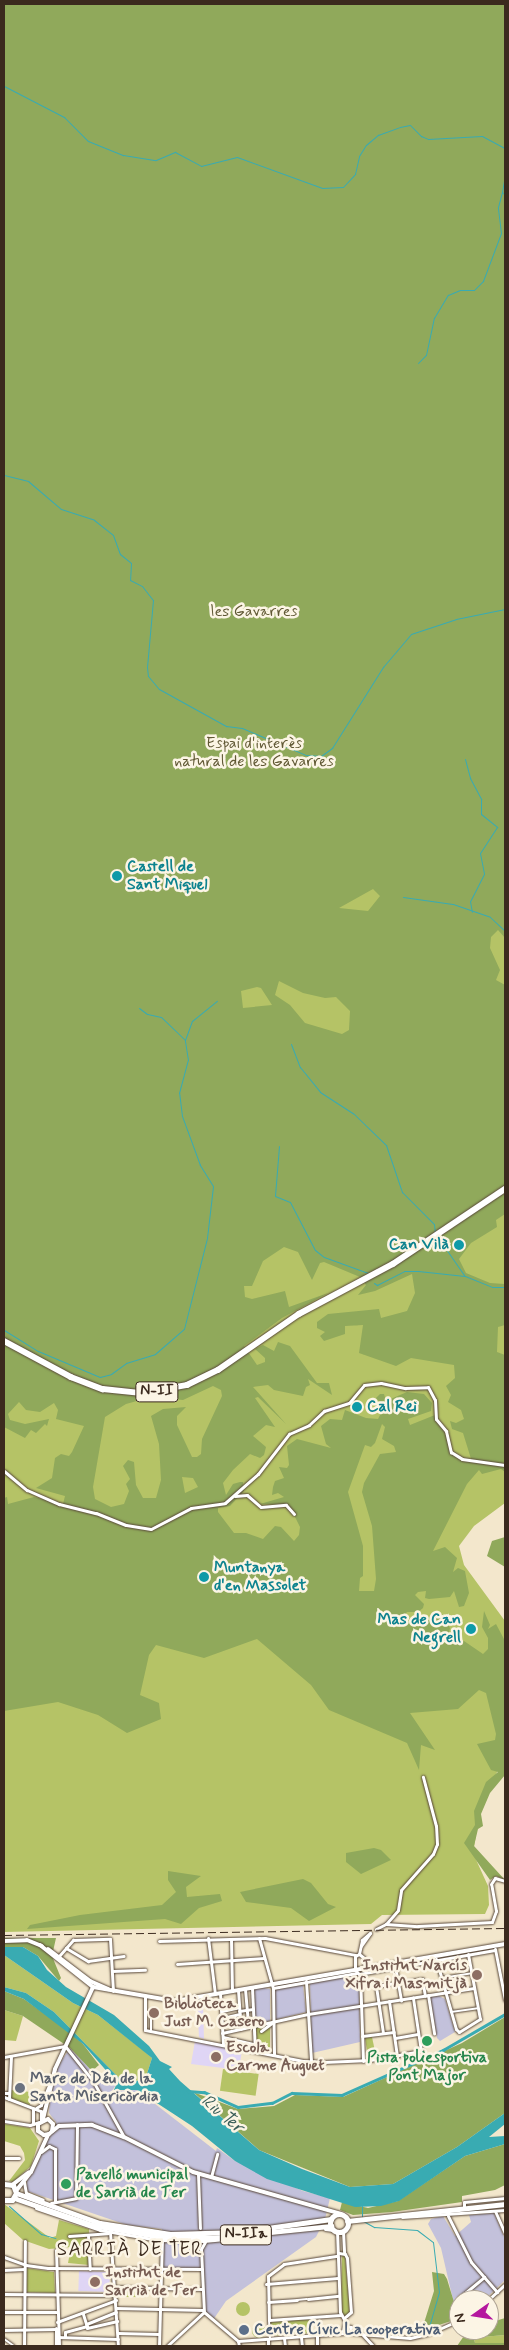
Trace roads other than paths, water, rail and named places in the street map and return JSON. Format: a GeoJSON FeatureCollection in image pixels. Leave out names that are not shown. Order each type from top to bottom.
{"type":"FeatureCollection","features":[{"type":"Feature","properties":{"kind":"highway","name":"N-II"},"geometry":{"type":"LineString","coordinates":[[4,1341],[71,1377],[103,1389],[142,1393],[187,1385],[218,1370],[299,1314],[393,1264],[505,1189]]}},
{"type":"Feature","properties":{"kind":"main road"},"geometry":{"type":"LineString","coordinates":[[4,2200],[16,2194],[6,2183]]}},
{"type":"Feature","properties":{"kind":"main road","name":"N-IIa"},"geometry":{"type":"LineString","coordinates":[[16,2194],[92,2225],[168,2238],[212,2238],[336,2229]]}},
{"type":"Feature","properties":{"kind":"main road","name":"N-IIa"},"geometry":{"type":"LineString","coordinates":[[26,2199],[122,2228],[193,2235],[320,2223],[340,2214]]}},
{"type":"Feature","properties":{"kind":"main road"},"geometry":{"type":"LineString","coordinates":[[332,2218],[336,2229],[347,2221],[359,2219],[505,2204]]}},
{"type":"Feature","properties":{"kind":"main road"},"geometry":{"type":"LineString","coordinates":[[340,2214],[347,2221]]}},
{"type":"Feature","properties":{"kind":"street"},"geometry":{"type":"LineString","coordinates":[[4,1471],[26,1490],[50,1500],[126,1525],[151,1529],[191,1508],[225,1503],[258,1474],[289,1434],[309,1425],[324,1411],[349,1403],[364,1386],[381,1383],[405,1388],[428,1387],[435,1400],[436,1419],[446,1431],[451,1452],[462,1459],[505,1466]]}},
{"type":"Feature","properties":{"kind":"street"},"geometry":{"type":"LineString","coordinates":[[234,1496],[247,1495],[261,1507],[286,1505],[294,1514]]}},
{"type":"Feature","properties":{"kind":"street"},"geometry":{"type":"LineString","coordinates":[[386,1924],[398,1910],[401,1890],[433,1854],[437,1844],[436,1826],[424,1778]]}},
{"type":"Feature","properties":{"kind":"street"},"geometry":{"type":"LineString","coordinates":[[376,1928],[386,1924],[418,1926],[492,1922],[496,1912],[491,1884],[495,1878],[505,1881]]}},
{"type":"Feature","properties":{"kind":"street"},"geometry":{"type":"LineString","coordinates":[[208,1938],[215,1994]]}},
{"type":"Feature","properties":{"kind":"street"},"geometry":{"type":"LineString","coordinates":[[159,1941],[208,1938],[258,1938],[358,1955],[364,1958],[365,1970]]}},
{"type":"Feature","properties":{"kind":"street"},"geometry":{"type":"LineString","coordinates":[[258,1938],[272,1986],[274,2055]]}},
{"type":"Feature","properties":{"kind":"street"},"geometry":{"type":"LineString","coordinates":[[58,1957],[73,1940],[110,1939],[112,1991]]}},
{"type":"Feature","properties":{"kind":"street"},"geometry":{"type":"LineString","coordinates":[[231,1939],[232,1991]]}},
{"type":"Feature","properties":{"kind":"street"},"geometry":{"type":"LineString","coordinates":[[4,1941],[26,1940],[40,1946],[58,1957],[89,1982],[112,1991]]}},
{"type":"Feature","properties":{"kind":"street"},"geometry":{"type":"LineString","coordinates":[[92,1990],[99,1989],[176,2001],[496,1948],[505,1944]]}},
{"type":"Feature","properties":{"kind":"street"},"geometry":{"type":"LineString","coordinates":[[361,1946],[358,1955],[357,1972],[361,2006],[363,2061]]}},
{"type":"Feature","properties":{"kind":"street"},"geometry":{"type":"LineString","coordinates":[[66,1948],[88,1961],[124,1956]]}},
{"type":"Feature","properties":{"kind":"street"},"geometry":{"type":"LineString","coordinates":[[496,1948],[500,1981],[505,2000]]}},
{"type":"Feature","properties":{"kind":"street"},"geometry":{"type":"LineString","coordinates":[[436,1958],[458,2032],[479,2021],[468,1952]]}},
{"type":"Feature","properties":{"kind":"street"},"geometry":{"type":"LineString","coordinates":[[177,1964],[264,1958]]}},
{"type":"Feature","properties":{"kind":"street"},"geometry":{"type":"LineString","coordinates":[[395,1965],[401,2000]]}},
{"type":"Feature","properties":{"kind":"street"},"geometry":{"type":"LineString","coordinates":[[112,1971],[145,1970]]}},
{"type":"Feature","properties":{"kind":"street"},"geometry":{"type":"LineString","coordinates":[[442,1978],[472,1973]]}},
{"type":"Feature","properties":{"kind":"street"},"geometry":{"type":"LineString","coordinates":[[383,2033],[376,1986],[422,1979],[434,2034]]}},
{"type":"Feature","properties":{"kind":"street"},"geometry":{"type":"LineString","coordinates":[[306,1980],[311,2061]]}},
{"type":"Feature","properties":{"kind":"street"},"geometry":{"type":"LineString","coordinates":[[500,1981],[505,1980]]}},
{"type":"Feature","properties":{"kind":"street"},"geometry":{"type":"LineString","coordinates":[[34,2108],[41,2105],[65,2045],[92,1990],[89,1982]]}},
{"type":"Feature","properties":{"kind":"street"},"geometry":{"type":"LineString","coordinates":[[92,1990],[107,1988]]}},
{"type":"Feature","properties":{"kind":"street"},"geometry":{"type":"LineString","coordinates":[[252,1988],[255,2051]]}},
{"type":"Feature","properties":{"kind":"street"},"geometry":{"type":"LineString","coordinates":[[223,2035],[248,2027],[308,2014],[474,1988]]}},
{"type":"Feature","properties":{"kind":"street"},"geometry":{"type":"LineString","coordinates":[[245,1989],[248,2027]]}},
{"type":"Feature","properties":{"kind":"street"},"geometry":{"type":"LineString","coordinates":[[238,1990],[241,2029]]}},
{"type":"Feature","properties":{"kind":"street"},"geometry":{"type":"LineString","coordinates":[[220,1993],[223,2044]]}},
{"type":"Feature","properties":{"kind":"street"},"geometry":{"type":"LineString","coordinates":[[145,1997],[147,2030]]}},
{"type":"Feature","properties":{"kind":"street"},"geometry":{"type":"LineString","coordinates":[[147,2030],[311,2061],[363,2061],[421,2052],[412,1998]]}},
{"type":"Feature","properties":{"kind":"street"},"geometry":{"type":"LineString","coordinates":[[389,2001],[397,2056]]}},
{"type":"Feature","properties":{"kind":"street"},"geometry":{"type":"LineString","coordinates":[[451,2012],[478,2008]]}},
{"type":"Feature","properties":{"kind":"street"},"geometry":{"type":"LineString","coordinates":[[222,2011],[253,2009]]}},
{"type":"Feature","properties":{"kind":"street"},"geometry":{"type":"LineString","coordinates":[[145,2010],[151,2012],[152,2030],[147,2030]]}},
{"type":"Feature","properties":{"kind":"street"},"geometry":{"type":"LineString","coordinates":[[222,2018],[239,2011]]}},
{"type":"Feature","properties":{"kind":"street"},"geometry":{"type":"LineString","coordinates":[[261,2031],[273,2022]]}},
{"type":"Feature","properties":{"kind":"street"},"geometry":{"type":"LineString","coordinates":[[362,2036],[394,2032]]}},
{"type":"Feature","properties":{"kind":"street"},"geometry":{"type":"LineString","coordinates":[[394,2038],[418,2034]]}},
{"type":"Feature","properties":{"kind":"street"},"geometry":{"type":"LineString","coordinates":[[223,2035],[254,2044]]}},
{"type":"Feature","properties":{"kind":"street"},"geometry":{"type":"LineString","coordinates":[[65,2045],[98,2088],[124,2137]]}},
{"type":"Feature","properties":{"kind":"street"},"geometry":{"type":"LineString","coordinates":[[4,2057],[65,2045]]}},
{"type":"Feature","properties":{"kind":"street"},"geometry":{"type":"LineString","coordinates":[[62,2052],[73,2053]]}},
{"type":"Feature","properties":{"kind":"street"},"geometry":{"type":"LineString","coordinates":[[9,2099],[11,2057]]}},
{"type":"Feature","properties":{"kind":"street"},"geometry":{"type":"LineString","coordinates":[[41,2120],[46,2112],[52,2076]]}},
{"type":"Feature","properties":{"kind":"street"},"geometry":{"type":"LineString","coordinates":[[4,2092],[10,2093]]}},
{"type":"Feature","properties":{"kind":"street"},"geometry":{"type":"LineString","coordinates":[[4,2097],[42,2112],[38,2131]]}},
{"type":"Feature","properties":{"kind":"street"},"geometry":{"type":"LineString","coordinates":[[31,2124],[34,2108]]}},
{"type":"Feature","properties":{"kind":"street"},"geometry":{"type":"LineString","coordinates":[[46,2112],[51,2121],[50,2133]]}},
{"type":"Feature","properties":{"kind":"street"},"geometry":{"type":"LineString","coordinates":[[4,2121],[31,2124],[41,2120],[51,2121],[59,2126]]}},
{"type":"Feature","properties":{"kind":"street"},"geometry":{"type":"LineString","coordinates":[[31,2124],[38,2131],[43,2142]]}},
{"type":"Feature","properties":{"kind":"street"},"geometry":{"type":"LineString","coordinates":[[51,2203],[73,2200],[76,2192],[77,2124]]}},
{"type":"Feature","properties":{"kind":"street"},"geometry":{"type":"LineString","coordinates":[[16,2194],[33,2169],[41,2152],[43,2142],[50,2133],[59,2126],[89,2124],[124,2137],[198,2174],[340,2214]]}},
{"type":"Feature","properties":{"kind":"street"},"geometry":{"type":"LineString","coordinates":[[115,2133],[119,2129]]}},
{"type":"Feature","properties":{"kind":"street"},"geometry":{"type":"LineString","coordinates":[[38,2131],[50,2133]]}},
{"type":"Feature","properties":{"kind":"street"},"geometry":{"type":"LineString","coordinates":[[41,2152],[48,2146],[55,2150],[55,2201]]}},
{"type":"Feature","properties":{"kind":"street"},"geometry":{"type":"LineString","coordinates":[[210,2177],[217,2154]]}},
{"type":"Feature","properties":{"kind":"street"},"geometry":{"type":"LineString","coordinates":[[4,2158],[19,2158]]}},
{"type":"Feature","properties":{"kind":"street"},"geometry":{"type":"LineString","coordinates":[[6,2183],[33,2169]]}},
{"type":"Feature","properties":{"kind":"street"},"geometry":{"type":"LineString","coordinates":[[193,2235],[200,2228],[198,2174]]}},
{"type":"Feature","properties":{"kind":"street"},"geometry":{"type":"LineString","coordinates":[[24,2182],[24,2190],[51,2203],[60,2210]]}},
{"type":"Feature","properties":{"kind":"street"},"geometry":{"type":"LineString","coordinates":[[26,2199],[36,2197]]}},
{"type":"Feature","properties":{"kind":"street"},"geometry":{"type":"LineString","coordinates":[[464,2208],[464,2202],[505,2198]]}},
{"type":"Feature","properties":{"kind":"street"},"geometry":{"type":"LineString","coordinates":[[26,2199],[55,2215],[116,2234],[162,2241],[198,2242],[336,2229]]}},
{"type":"Feature","properties":{"kind":"street"},"geometry":{"type":"LineString","coordinates":[[326,2209],[332,2218]]}},
{"type":"Feature","properties":{"kind":"street"},"geometry":{"type":"LineString","coordinates":[[394,2216],[448,2216],[505,2210]]}},
{"type":"Feature","properties":{"kind":"street"},"geometry":{"type":"LineString","coordinates":[[495,2211],[505,2233]]}},
{"type":"Feature","properties":{"kind":"street"},"geometry":{"type":"LineString","coordinates":[[448,2216],[471,2262],[495,2290]]}},
{"type":"Feature","properties":{"kind":"street"},"geometry":{"type":"LineString","coordinates":[[200,2228],[207,2234]]}},
{"type":"Feature","properties":{"kind":"street"},"geometry":{"type":"LineString","coordinates":[[336,2229],[344,2253],[348,2258],[351,2309],[346,2318],[347,2333]]}},
{"type":"Feature","properties":{"kind":"street"},"geometry":{"type":"LineString","coordinates":[[336,2229],[341,2315]]}},
{"type":"Feature","properties":{"kind":"street"},"geometry":{"type":"LineString","coordinates":[[69,2236],[110,2232]]}},
{"type":"Feature","properties":{"kind":"street"},"geometry":{"type":"LineString","coordinates":[[110,2232],[118,2346]]}},
{"type":"Feature","properties":{"kind":"street"},"geometry":{"type":"LineString","coordinates":[[112,2240],[116,2234]]}},
{"type":"Feature","properties":{"kind":"street"},"geometry":{"type":"LineString","coordinates":[[88,2235],[90,2269]]}},
{"type":"Feature","properties":{"kind":"street"},"geometry":{"type":"LineString","coordinates":[[24,2241],[24,2346]]}},
{"type":"Feature","properties":{"kind":"street"},"geometry":{"type":"LineString","coordinates":[[159,2346],[162,2241]]}},
{"type":"Feature","properties":{"kind":"street"},"geometry":{"type":"LineString","coordinates":[[201,2249],[206,2241]]}},
{"type":"Feature","properties":{"kind":"street"},"geometry":{"type":"LineString","coordinates":[[167,2346],[203,2311],[201,2249],[198,2242]]}},
{"type":"Feature","properties":{"kind":"street"},"geometry":{"type":"LineString","coordinates":[[56,2250],[58,2346]]}},
{"type":"Feature","properties":{"kind":"street"},"geometry":{"type":"LineString","coordinates":[[268,2346],[267,2278],[284,2264],[344,2253]]}},
{"type":"Feature","properties":{"kind":"street"},"geometry":{"type":"LineString","coordinates":[[4,2256],[24,2267]]}},
{"type":"Feature","properties":{"kind":"street"},"geometry":{"type":"LineString","coordinates":[[4,2270],[24,2267],[202,2269]]}},
{"type":"Feature","properties":{"kind":"street"},"geometry":{"type":"LineString","coordinates":[[469,2290],[484,2277]]}},
{"type":"Feature","properties":{"kind":"street"},"geometry":{"type":"LineString","coordinates":[[266,2284],[338,2278]]}},
{"type":"Feature","properties":{"kind":"street"},"geometry":{"type":"LineString","coordinates":[[115,2287],[202,2289]]}},
{"type":"Feature","properties":{"kind":"street"},"geometry":{"type":"LineString","coordinates":[[4,2294],[115,2295]]}},
{"type":"Feature","properties":{"kind":"street"},"geometry":{"type":"LineString","coordinates":[[268,2302],[339,2296]]}},
{"type":"Feature","properties":{"kind":"street"},"geometry":{"type":"LineString","coordinates":[[57,2322],[83,2314],[116,2300]]}},
{"type":"Feature","properties":{"kind":"street"},"geometry":{"type":"LineString","coordinates":[[65,2337],[65,2332],[87,2325],[116,2310],[160,2309],[203,2311],[239,2344],[269,2339],[347,2333],[410,2338],[428,2334],[449,2325]]}},
{"type":"Feature","properties":{"kind":"street"},"geometry":{"type":"LineString","coordinates":[[4,2312],[56,2312]]}},
{"type":"Feature","properties":{"kind":"street"},"geometry":{"type":"LineString","coordinates":[[83,2314],[87,2325]]}},
{"type":"Feature","properties":{"kind":"street"},"geometry":{"type":"LineString","coordinates":[[269,2320],[341,2315],[346,2318]]}},
{"type":"Feature","properties":{"kind":"street"},"geometry":{"type":"LineString","coordinates":[[87,2325],[117,2321]]}},
{"type":"Feature","properties":{"kind":"street"},"geometry":{"type":"LineString","coordinates":[[57,2322],[58,2337]]}},
{"type":"Feature","properties":{"kind":"street"},"geometry":{"type":"LineString","coordinates":[[347,2327],[356,2333]]}},
{"type":"Feature","properties":{"kind":"street"},"geometry":{"type":"LineString","coordinates":[[347,2327],[347,2333]]}},
{"type":"Feature","properties":{"kind":"street"},"geometry":{"type":"LineString","coordinates":[[338,2334],[347,2327]]}},
{"type":"Feature","properties":{"kind":"street"},"geometry":{"type":"LineString","coordinates":[[4,2330],[56,2329]]}},
{"type":"Feature","properties":{"kind":"street"},"geometry":{"type":"LineString","coordinates":[[118,2333],[159,2334]]}},
{"type":"Feature","properties":{"kind":"street"},"geometry":{"type":"LineString","coordinates":[[362,2333],[373,2346]]}},
{"type":"Feature","properties":{"kind":"street"},"geometry":{"type":"LineString","coordinates":[[373,2346],[374,2335]]}},
{"type":"Feature","properties":{"kind":"street"},"geometry":{"type":"LineString","coordinates":[[317,2336],[317,2346]]}},
{"type":"Feature","properties":{"kind":"street"},"geometry":{"type":"LineString","coordinates":[[58,2337],[118,2340]]}},
{"type":"Feature","properties":{"kind":"street"},"geometry":{"type":"LineString","coordinates":[[301,2337],[302,2346]]}},
{"type":"Feature","properties":{"kind":"street"},"geometry":{"type":"LineString","coordinates":[[284,2338],[285,2346]]}},
{"type":"Feature","properties":{"kind":"street"},"geometry":{"type":"LineString","coordinates":[[4,2339],[14,2346]]}},
{"type":"Feature","properties":{"kind":"water"},"geometry":{"type":"Polygon","coordinates":[[[4,1947],[23,1947],[38,1956],[47,1970],[66,1987],[114,2015],[149,2046],[160,2061],[172,2067],[169,2069],[180,2081],[259,2150],[302,2169],[350,2187],[393,2184],[457,2147],[505,2113],[505,2124],[489,2137],[505,2136],[505,2144],[465,2156],[399,2201],[381,2206],[355,2207],[267,2179],[235,2161],[192,2126],[137,2090],[114,2090],[117,2083],[83,2044],[24,1999],[4,1991],[4,1987],[26,1993],[54,2012],[123,2082],[145,2080],[152,2058],[98,2015],[73,2003],[4,1955],[4,1947]]]}},
{"type":"Feature","properties":{"kind":"waterway"},"geometry":{"type":"LineString","coordinates":[[4,86],[64,117],[88,141],[123,155],[156,160],[175,152],[201,166],[237,157],[322,188],[343,187],[355,174],[359,156],[366,145],[378,135],[400,127],[410,125],[421,136],[428,139],[482,136],[505,148]]}},
{"type":"Feature","properties":{"kind":"waterway"},"geometry":{"type":"LineString","coordinates":[[505,175],[502,192],[505,195]]}},
{"type":"Feature","properties":{"kind":"waterway"},"geometry":{"type":"LineString","coordinates":[[418,363],[426,355],[434,318],[448,295],[460,290],[474,290],[483,281],[501,233],[498,207],[502,192]]}},
{"type":"Feature","properties":{"kind":"waterway"},"geometry":{"type":"LineString","coordinates":[[4,475],[28,481],[61,509],[94,520],[113,535],[120,554],[131,563],[130,580],[142,586],[153,600],[147,667],[148,676],[159,689],[226,726],[242,728],[306,755],[321,756],[332,748],[383,667],[411,634],[456,619],[505,609]]}},
{"type":"Feature","properties":{"kind":"waterway"},"geometry":{"type":"LineString","coordinates":[[465,759],[470,778],[481,799],[481,814],[497,827],[480,853],[484,874],[470,901],[472,912]]}},
{"type":"Feature","properties":{"kind":"waterway"},"geometry":{"type":"LineString","coordinates":[[403,897],[453,904],[490,917],[505,931]]}},
{"type":"Feature","properties":{"kind":"waterway"},"geometry":{"type":"LineString","coordinates":[[185,1040],[192,1021],[217,1001]]}},
{"type":"Feature","properties":{"kind":"waterway"},"geometry":{"type":"LineString","coordinates":[[4,1330],[38,1351],[100,1377],[111,1374],[126,1363],[155,1354],[184,1329],[207,1238],[213,1186],[200,1165],[182,1116],[179,1093],[188,1060],[185,1040],[161,1017],[147,1014],[139,1008]]}},
{"type":"Feature","properties":{"kind":"waterway"},"geometry":{"type":"LineString","coordinates":[[291,1044],[300,1067],[320,1092],[354,1114],[386,1145],[402,1192],[434,1224],[435,1233]]}},
{"type":"Feature","properties":{"kind":"waterway"},"geometry":{"type":"LineString","coordinates":[[279,1146],[275,1196],[290,1202],[315,1250],[324,1257],[368,1273]]}},
{"type":"Feature","properties":{"kind":"waterway"},"geometry":{"type":"LineString","coordinates":[[439,1239],[464,1275]]}},
{"type":"Feature","properties":{"kind":"waterway"},"geometry":{"type":"LineString","coordinates":[[374,1283],[377,1285],[404,1271],[418,1271],[465,1276],[492,1287],[505,1287]]}},
{"type":"Feature","properties":{"kind":"waterway","name":"Riu Ter"},"geometry":{"type":"LineString","coordinates":[[188,2091],[204,2092],[238,2107],[272,2103],[292,2093],[342,2095],[443,2050],[505,2014]]}},
{"type":"Feature","properties":{"kind":"waterway"},"geometry":{"type":"LineString","coordinates":[[9,2206],[41,2234],[55,2238]]}},
{"type":"Feature","properties":{"kind":"waterway"},"geometry":{"type":"LineString","coordinates":[[362,2206],[362,2217]]}},
{"type":"Feature","properties":{"kind":"waterway"},"geometry":{"type":"LineString","coordinates":[[363,2221],[374,2227],[417,2230],[433,2242],[439,2292],[429,2327]]}},
{"type":"Feature","properties":{"kind":"railway"},"geometry":{"type":"LineString","coordinates":[[4,1935],[505,1928]]}},
{"type":"Feature","properties":{"kind":"place","name":"Castell de Sant Miquel"},"geometry":{"type":"Point","coordinates":[117,876]}},
{"type":"Feature","properties":{"kind":"place","name":"Can Vilà"},"geometry":{"type":"Point","coordinates":[459,1245]}},
{"type":"Feature","properties":{"kind":"place","name":"Cal Rei"},"geometry":{"type":"Point","coordinates":[357,1407]}},
{"type":"Feature","properties":{"kind":"place","name":"Muntanya d'en Massolet"},"geometry":{"type":"Point","coordinates":[204,1577]}},
{"type":"Feature","properties":{"kind":"place","name":"Mas de Can Negrell"},"geometry":{"type":"Point","coordinates":[471,1629]}},
{"type":"Feature","properties":{"kind":"place","name":"Institut Narcís Xifra i Masmitjà"},"geometry":{"type":"Point","coordinates":[477,1975]}},
{"type":"Feature","properties":{"kind":"place","name":"Biblioteca Just M. Casero"},"geometry":{"type":"Point","coordinates":[154,2013]}},
{"type":"Feature","properties":{"kind":"place","name":"Pista poliesportiva Pont Major"},"geometry":{"type":"Point","coordinates":[427,2041]}},
{"type":"Feature","properties":{"kind":"place","name":"Escola Carme Auguet"},"geometry":{"type":"Point","coordinates":[216,2057]}},
{"type":"Feature","properties":{"kind":"place","name":"Mare de Déu de la Santa Misericòrdia"},"geometry":{"type":"Point","coordinates":[20,2088]}},
{"type":"Feature","properties":{"kind":"place","name":"Pavelló municipal de Sarrià de Ter"},"geometry":{"type":"Point","coordinates":[66,2184]}},
{"type":"Feature","properties":{"kind":"place","name":"Institut de Sarrià de Ter"},"geometry":{"type":"Point","coordinates":[95,2282]}},
{"type":"Feature","properties":{"kind":"place","name":"Centre Cívic La cooperativa"},"geometry":{"type":"Point","coordinates":[244,2330]}},
{"type":"Feature","properties":{"kind":"district","name":"SARRIÀ DE TER"},"geometry":{"type":"Point","coordinates":[130,2250]}},
{"type":"Feature","properties":{"kind":"park label","name":"les Gavarres"},"geometry":{"type":"Point","coordinates":[254,612]}},
{"type":"Feature","properties":{"kind":"park label","name":"Espai d'interès natural de les Gavarres"},"geometry":{"type":"Point","coordinates":[254,753]}}]}
